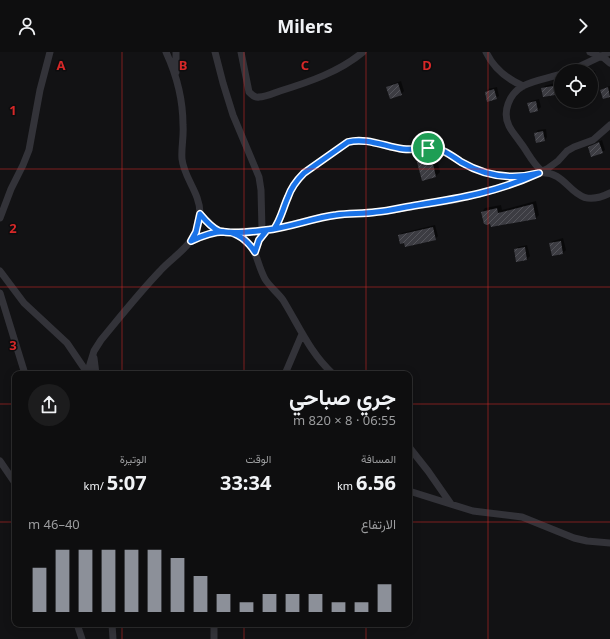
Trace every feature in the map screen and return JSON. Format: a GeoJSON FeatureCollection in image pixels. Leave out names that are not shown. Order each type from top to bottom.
{"type":"FeatureCollection","features":[{"type":"Feature","properties":{"kind":"street"},"geometry":{"type":"LineString","coordinates":[[0,218],[28,150],[40,90],[50,52]]}},
{"type":"Feature","properties":{"kind":"street"},"geometry":{"type":"LineString","coordinates":[[88,371],[94,351],[100,340],[149,284],[191,241],[197,228],[200,214],[197,196],[184,169],[182,159],[183,115],[176,79],[166,52]]}},
{"type":"Feature","properties":{"kind":"street"},"geometry":{"type":"LineString","coordinates":[[176,52],[176,79]]}},
{"type":"Feature","properties":{"kind":"street"},"geometry":{"type":"LineString","coordinates":[[216,52],[223,83],[233,115],[259,177],[268,230]]}},
{"type":"Feature","properties":{"kind":"street"},"geometry":{"type":"LineString","coordinates":[[241,52],[249,92],[259,98],[288,89],[337,70],[363,52]]}},
{"type":"Feature","properties":{"kind":"street"},"geometry":{"type":"LineString","coordinates":[[486,52],[499,72],[523,86]]}},
{"type":"Feature","properties":{"kind":"street"},"geometry":{"type":"LineString","coordinates":[[590,52],[610,63]]}},
{"type":"Feature","properties":{"kind":"street"},"geometry":{"type":"LineString","coordinates":[[584,64],[610,52]]}},
{"type":"Feature","properties":{"kind":"street"},"geometry":{"type":"LineString","coordinates":[[540,172],[512,131],[506,117],[506,110],[512,96],[523,86],[554,76]]}},
{"type":"Feature","properties":{"kind":"street"},"geometry":{"type":"LineString","coordinates":[[191,241],[219,231],[233,232],[268,230],[322,217],[377,212],[454,200],[508,186],[553,165],[567,151],[593,140],[610,125]]}},
{"type":"Feature","properties":{"kind":"street"},"geometry":{"type":"LineString","coordinates":[[255,252],[259,240],[282,214],[288,196],[299,178],[345,144],[352,141],[382,144],[404,149],[428,148],[442,150],[483,172],[499,176],[523,176],[544,172],[555,175],[578,195],[584,197],[595,199],[610,193]]}},
{"type":"Feature","properties":{"kind":"street"},"geometry":{"type":"LineString","coordinates":[[200,214],[219,231]]}},
{"type":"Feature","properties":{"kind":"street"},"geometry":{"type":"LineString","coordinates":[[233,232],[246,240],[255,252],[265,279],[283,302],[314,354],[329,371]]}},
{"type":"Feature","properties":{"kind":"street"},"geometry":{"type":"LineString","coordinates":[[0,271],[24,303],[66,343],[86,371]]}},
{"type":"Feature","properties":{"kind":"street"},"geometry":{"type":"LineString","coordinates":[[0,293],[24,371]]}},
{"type":"Feature","properties":{"kind":"street"},"geometry":{"type":"LineString","coordinates":[[286,371],[302,334]]}},
{"type":"Feature","properties":{"kind":"street"},"geometry":{"type":"LineString","coordinates":[[94,351],[96,371]]}},
{"type":"Feature","properties":{"kind":"street"},"geometry":{"type":"LineString","coordinates":[[412,451],[451,504]]}},
{"type":"Feature","properties":{"kind":"street"},"geometry":{"type":"LineString","coordinates":[[0,461],[12,479]]}},
{"type":"Feature","properties":{"kind":"street"},"geometry":{"type":"LineString","coordinates":[[412,492],[481,513],[516,515],[574,538],[610,543]]}},
{"type":"Feature","properties":{"kind":"street"},"geometry":{"type":"LineString","coordinates":[[78,627],[82,639]]}},
{"type":"Feature","properties":{"kind":"street"},"geometry":{"type":"LineString","coordinates":[[112,627],[112,639]]}},
{"type":"Feature","properties":{"kind":"street"},"geometry":{"type":"LineString","coordinates":[[214,627],[214,639]]}},
{"type":"Feature","properties":{"kind":"building"},"geometry":{"type":"Polygon","coordinates":[[[398,83],[402,95],[390,99],[386,87],[398,83]]]}},
{"type":"Feature","properties":{"kind":"building"},"geometry":{"type":"Polygon","coordinates":[[[553,86],[554,95],[543,97],[541,88],[553,86]]]}},
{"type":"Feature","properties":{"kind":"building"},"geometry":{"type":"Polygon","coordinates":[[[608,87],[610,97],[603,99],[600,90],[608,87]]]}},
{"type":"Feature","properties":{"kind":"building"},"geometry":{"type":"Polygon","coordinates":[[[494,89],[497,99],[487,102],[485,92],[494,89]]]}},
{"type":"Feature","properties":{"kind":"building"},"geometry":{"type":"Polygon","coordinates":[[[536,101],[538,111],[530,113],[527,103],[536,101]]]}},
{"type":"Feature","properties":{"kind":"building"},"geometry":{"type":"Polygon","coordinates":[[[543,131],[545,141],[536,143],[534,133],[543,131]]]}},
{"type":"Feature","properties":{"kind":"building"},"geometry":{"type":"Polygon","coordinates":[[[599,142],[603,153],[591,157],[588,147],[599,142]]]}},
{"type":"Feature","properties":{"kind":"building"},"geometry":{"type":"Polygon","coordinates":[[[432,159],[436,177],[422,181],[417,162],[432,159]]]}},
{"type":"Feature","properties":{"kind":"building"},"geometry":{"type":"Polygon","coordinates":[[[533,204],[536,219],[491,227],[490,224],[484,224],[481,212],[497,208],[498,213],[533,204]]]}},
{"type":"Feature","properties":{"kind":"building"},"geometry":{"type":"Polygon","coordinates":[[[433,227],[436,240],[405,247],[404,243],[400,244],[398,235],[433,227]]]}},
{"type":"Feature","properties":{"kind":"building"},"geometry":{"type":"Polygon","coordinates":[[[561,241],[563,254],[552,256],[549,243],[561,241]]]}},
{"type":"Feature","properties":{"kind":"building"},"geometry":{"type":"Polygon","coordinates":[[[525,247],[527,260],[516,262],[514,249],[525,247]]]}},
{"type":"Feature","properties":{"kind":"route"},"geometry":{"type":"LineString","coordinates":[[428,148],[410,150],[382,144],[356,141],[348,142],[299,178],[288,196],[280,219],[274,229],[233,232],[219,231],[200,214],[199,224],[191,241],[212,232],[233,232],[246,240],[255,252],[259,240],[267,230],[274,229],[285,227],[322,217],[377,212],[454,200],[508,186],[539,173],[515,177],[499,176],[483,172],[442,150],[428,148]]}}]}
